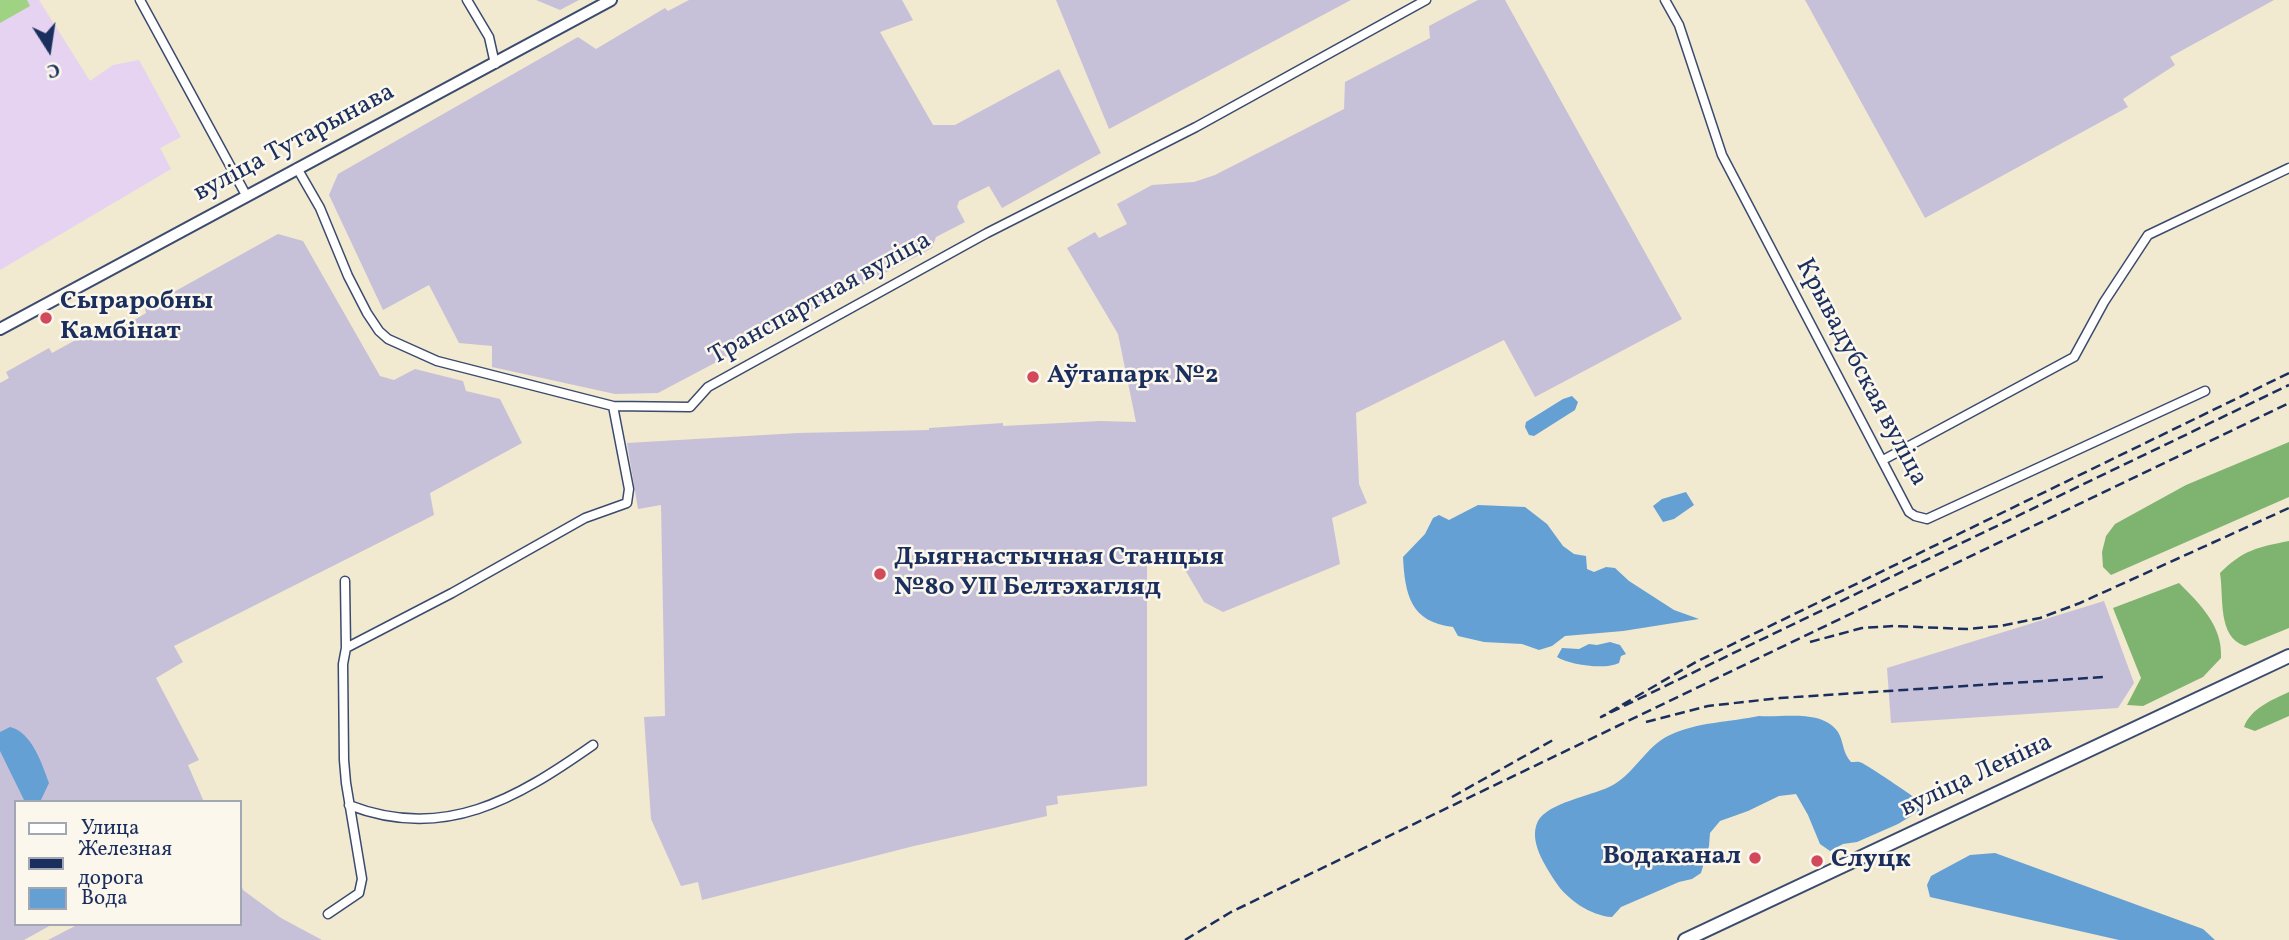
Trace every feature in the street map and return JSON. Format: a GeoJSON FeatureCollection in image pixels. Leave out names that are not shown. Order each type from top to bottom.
{"type":"FeatureCollection","features":[{"type":"Feature","properties":{"kind":"main road","name":"вуліца Леніна"},"geometry":{"type":"LineString","coordinates":[[1685,940],[2289,656]]}},
{"type":"Feature","properties":{"kind":"street"},"geometry":{"type":"LineString","coordinates":[[140,0],[246,195]]}},
{"type":"Feature","properties":{"kind":"street"},"geometry":{"type":"LineString","coordinates":[[467,0],[489,37],[495,64]]}},
{"type":"Feature","properties":{"kind":"street","name":"вуліца Тутарынава"},"geometry":{"type":"LineString","coordinates":[[0,329],[611,0]]}},
{"type":"Feature","properties":{"kind":"street","name":"Транспартная вуліца"},"geometry":{"type":"LineString","coordinates":[[297,168],[320,208],[348,276],[367,313],[388,339],[437,360],[613,406],[690,407],[708,387],[732,373],[987,233],[1185,132],[1426,0]]}},
{"type":"Feature","properties":{"kind":"street","name":"Крывадубская вуліца"},"geometry":{"type":"LineString","coordinates":[[1665,0],[1679,24],[1723,155],[1909,512],[1927,519],[2205,391]]}},
{"type":"Feature","properties":{"kind":"street"},"geometry":{"type":"LineString","coordinates":[[1883,460],[2074,357],[2104,302],[2148,235],[2289,167]]}},
{"type":"Feature","properties":{"kind":"street"},"geometry":{"type":"LineString","coordinates":[[346,648],[452,593],[585,518],[626,503],[629,489],[613,406]]}},
{"type":"Feature","properties":{"kind":"street"},"geometry":{"type":"LineString","coordinates":[[328,914],[359,893],[362,879],[344,760],[342,664],[346,648],[345,581]]}},
{"type":"Feature","properties":{"kind":"street"},"geometry":{"type":"LineString","coordinates":[[349,805],[375,816],[456,817],[510,797],[554,772],[593,745]]}},
{"type":"Feature","properties":{"kind":"shaded area"},"geometry":{"type":"Polygon","coordinates":[[[0,0],[39,0],[90,81],[113,65],[139,60],[181,137],[160,148],[171,169],[0,270],[0,0]]]}},
{"type":"Feature","properties":{"kind":"shaded area"},"geometry":{"type":"Polygon","coordinates":[[[536,0],[579,0],[560,10],[536,0]]]}},
{"type":"Feature","properties":{"kind":"shaded area"},"geometry":{"type":"Polygon","coordinates":[[[689,0],[902,0],[913,20],[880,32],[933,125],[955,125],[1059,69],[1101,153],[1002,208],[989,186],[959,201],[957,207],[965,222],[936,237],[932,248],[658,393],[615,394],[492,367],[492,346],[459,343],[429,285],[383,310],[329,195],[338,174],[578,37],[596,49],[665,8],[668,11],[689,0]]]}},
{"type":"Feature","properties":{"kind":"shaded area"},"geometry":{"type":"Polygon","coordinates":[[[1056,0],[1351,0],[1109,129],[1056,0]]]}},
{"type":"Feature","properties":{"kind":"shaded area"},"geometry":{"type":"Polygon","coordinates":[[[1478,0],[1505,0],[1682,319],[1535,397],[1504,340],[1356,413],[1359,484],[1367,503],[1332,518],[1340,564],[1223,612],[1204,602],[1184,568],[1147,558],[1147,786],[1057,796],[1058,804],[1046,806],[1047,816],[914,846],[702,900],[698,882],[681,886],[651,819],[644,717],[665,716],[661,505],[638,509],[627,443],[798,433],[929,430],[1003,423],[1003,426],[1136,422],[1118,334],[1067,248],[1095,232],[1099,238],[1127,224],[1117,204],[1152,185],[1194,182],[1215,175],[1344,109],[1345,82],[1430,38],[1429,26],[1478,0]]]}},
{"type":"Feature","properties":{"kind":"shaded area"},"geometry":{"type":"Polygon","coordinates":[[[1805,0],[2274,0],[2170,57],[2175,65],[2123,99],[2128,107],[1925,218],[1805,0]]]}},
{"type":"Feature","properties":{"kind":"shaded area"},"geometry":{"type":"Polygon","coordinates":[[[278,234],[303,241],[380,376],[394,380],[415,369],[463,381],[466,391],[500,399],[522,443],[430,493],[434,515],[174,646],[183,662],[156,678],[199,760],[188,765],[203,800],[14,800],[14,926],[49,926],[24,940],[0,940],[0,383],[9,378],[6,372],[49,348],[52,353],[92,331],[97,339],[146,313],[145,308],[278,234]]]}},
{"type":"Feature","properties":{"kind":"shaded area"},"geometry":{"type":"Polygon","coordinates":[[[2104,601],[2134,683],[2118,708],[1891,723],[1887,668],[2104,601]]]}},
{"type":"Feature","properties":{"kind":"shaded area"},"geometry":{"type":"Polygon","coordinates":[[[242,887],[281,918],[322,940],[48,940],[75,926],[242,926],[242,887]]]}},
{"type":"Feature","properties":{"kind":"green space"},"geometry":{"type":"Polygon","coordinates":[[[0,0],[27,0],[30,6],[0,23],[0,0]]]}},
{"type":"Feature","properties":{"kind":"green space"},"geometry":{"type":"Polygon","coordinates":[[[2289,442],[2289,497],[2111,575],[2103,567],[2102,552],[2106,536],[2115,524],[2186,485],[2289,442]]]}},
{"type":"Feature","properties":{"kind":"green space"},"geometry":{"type":"Polygon","coordinates":[[[2289,541],[2289,628],[2245,646],[2236,641],[2226,625],[2220,573],[2236,559],[2252,551],[2289,541]]]}},
{"type":"Feature","properties":{"kind":"green space"},"geometry":{"type":"Polygon","coordinates":[[[2179,583],[2209,616],[2221,646],[2221,658],[2203,677],[2143,706],[2127,705],[2141,678],[2113,608],[2179,583]]]}},
{"type":"Feature","properties":{"kind":"green space"},"geometry":{"type":"Polygon","coordinates":[[[2289,692],[2289,716],[2255,731],[2244,727],[2257,710],[2289,692]]]}},
{"type":"Feature","properties":{"kind":"water"},"geometry":{"type":"Polygon","coordinates":[[[1572,396],[1578,402],[1575,410],[1534,436],[1529,435],[1526,422],[1572,396]]]}},
{"type":"Feature","properties":{"kind":"water"},"geometry":{"type":"Polygon","coordinates":[[[1686,492],[1694,505],[1674,519],[1663,522],[1653,506],[1662,499],[1686,492]]]}},
{"type":"Feature","properties":{"kind":"water"},"geometry":{"type":"Polygon","coordinates":[[[1478,505],[1525,507],[1547,524],[1563,546],[1574,554],[1586,556],[1587,569],[1594,572],[1606,567],[1615,568],[1629,581],[1674,610],[1699,619],[1623,631],[1565,636],[1552,646],[1539,650],[1522,644],[1484,642],[1458,636],[1453,627],[1427,619],[1413,604],[1408,594],[1403,557],[1425,534],[1433,518],[1439,515],[1449,520],[1478,505]]]}},
{"type":"Feature","properties":{"kind":"water"},"geometry":{"type":"Polygon","coordinates":[[[1610,642],[1620,645],[1626,654],[1621,656],[1619,663],[1613,665],[1588,666],[1557,657],[1562,648],[1579,649],[1589,644],[1610,642]]]}},
{"type":"Feature","properties":{"kind":"water"},"geometry":{"type":"Polygon","coordinates":[[[1759,716],[1812,717],[1831,725],[1838,732],[1851,762],[1862,763],[1904,790],[1923,804],[1921,810],[1898,824],[1830,851],[1820,844],[1796,794],[1779,796],[1720,821],[1710,833],[1701,873],[1621,907],[1612,917],[1588,910],[1560,888],[1536,845],[1535,829],[1543,815],[1560,805],[1618,782],[1653,746],[1670,735],[1703,725],[1759,716]]]}},
{"type":"Feature","properties":{"kind":"water"},"geometry":{"type":"Polygon","coordinates":[[[10,727],[18,730],[35,750],[49,783],[41,800],[24,800],[0,751],[0,732],[10,727]]]}},
{"type":"Feature","properties":{"kind":"water"},"geometry":{"type":"Polygon","coordinates":[[[1995,853],[2203,929],[2215,940],[2119,940],[1930,897],[1927,885],[1931,876],[1970,855],[1995,853]]]}},
{"type":"Feature","properties":{"kind":"railway"},"geometry":{"type":"LineString","coordinates":[[2289,373],[1696,662],[1601,717],[2289,385]]}},
{"type":"Feature","properties":{"kind":"railway"},"geometry":{"type":"LineString","coordinates":[[1185,940],[1231,912],[2289,403]]}},
{"type":"Feature","properties":{"kind":"railway"},"geometry":{"type":"LineString","coordinates":[[1810,642],[1862,628],[1894,626],[1967,629],[2040,618],[2080,603],[2289,508]]}},
{"type":"Feature","properties":{"kind":"railway"},"geometry":{"type":"LineString","coordinates":[[1646,722],[1708,706],[1780,698],[2104,677]]}},
{"type":"Feature","properties":{"kind":"railway"},"geometry":{"type":"LineString","coordinates":[[1452,797],[1553,740]]}},
{"type":"Feature","properties":{"kind":"place","name":"Сыраробны Камбінат"},"geometry":{"type":"Point","coordinates":[46,318]}},
{"type":"Feature","properties":{"kind":"place","name":"Аўтапарк №2"},"geometry":{"type":"Point","coordinates":[1033,377]}},
{"type":"Feature","properties":{"kind":"place","name":"Дыягнастычная Станцыя №80 УП Белтэхагляд"},"geometry":{"type":"Point","coordinates":[880,574]}},
{"type":"Feature","properties":{"kind":"place","name":"Водаканал"},"geometry":{"type":"Point","coordinates":[1755,858]}},
{"type":"Feature","properties":{"kind":"place","name":"Слуцк"},"geometry":{"type":"Point","coordinates":[1817,861]}}]}
